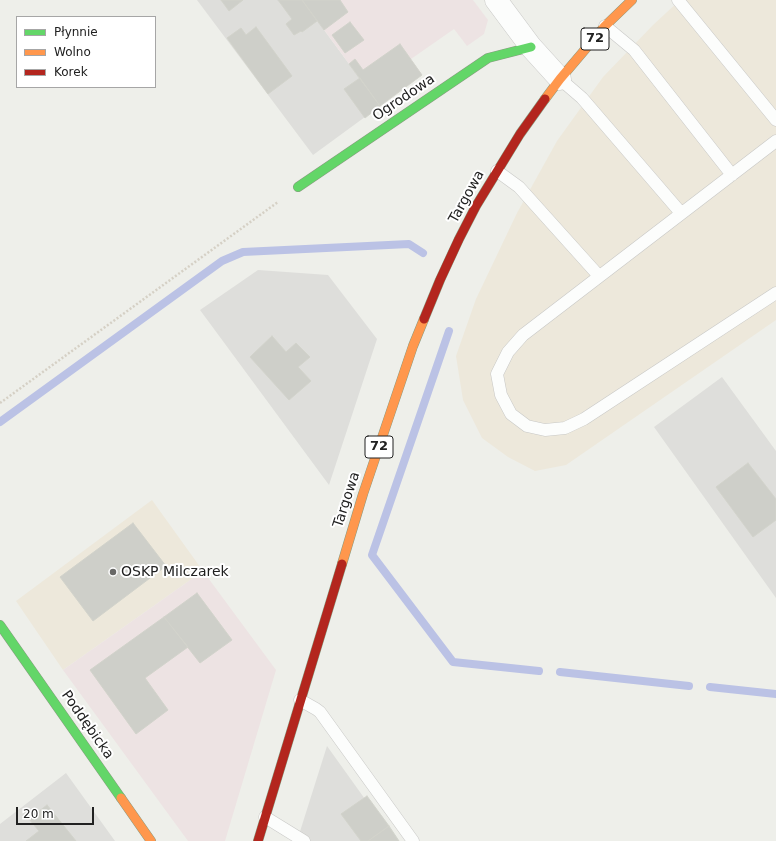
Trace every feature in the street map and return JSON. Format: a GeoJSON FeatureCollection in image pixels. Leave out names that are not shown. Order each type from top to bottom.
{"type":"FeatureCollection","features":[{"type":"Feature","properties":{"kind":"main road","name":"72"},"geometry":{"type":"LineString","coordinates":[[560,79],[605,26],[632,0]]}},
{"type":"Feature","properties":{"kind":"main road","name":"Ogrodowa"},"geometry":{"type":"LineString","coordinates":[[298,188],[488,58],[531,47]]}},
{"type":"Feature","properties":{"kind":"main road","name":"Targowa"},"geometry":{"type":"LineString","coordinates":[[258,841],[363,494],[413,346],[440,280],[476,206],[520,134],[560,79]]}},
{"type":"Feature","properties":{"kind":"main road","name":"Poddębicka"},"geometry":{"type":"LineString","coordinates":[[0,626],[151,841]]}},
{"type":"Feature","properties":{"kind":"street"},"geometry":{"type":"LineString","coordinates":[[496,0],[531,47],[560,79]]}},
{"type":"Feature","properties":{"kind":"lane"},"geometry":{"type":"LineString","coordinates":[[678,0],[776,120]]}},
{"type":"Feature","properties":{"kind":"lane"},"geometry":{"type":"LineString","coordinates":[[605,26],[634,50],[732,175]]}},
{"type":"Feature","properties":{"kind":"lane"},"geometry":{"type":"LineString","coordinates":[[560,79],[582,98],[682,213]]}},
{"type":"Feature","properties":{"kind":"lane"},"geometry":{"type":"LineString","coordinates":[[776,141],[522,335],[508,352],[497,374],[501,395],[511,414],[527,426],[545,430],[565,428],[584,419],[776,293]]}},
{"type":"Feature","properties":{"kind":"lane"},"geometry":{"type":"LineString","coordinates":[[497,171],[519,187],[599,276]]}},
{"type":"Feature","properties":{"kind":"lane"},"geometry":{"type":"LineString","coordinates":[[300,700],[320,712],[413,841]]}},
{"type":"Feature","properties":{"kind":"lane"},"geometry":{"type":"LineString","coordinates":[[265,817],[304,841]]}},
{"type":"Feature","properties":{"kind":"path"},"geometry":{"type":"LineString","coordinates":[[0,403],[298,188]]}},
{"type":"Feature","properties":{"kind":"shaded area"},"geometry":{"type":"Polygon","coordinates":[[[197,0],[302,0],[380,106],[313,155],[197,0]]]}},
{"type":"Feature","properties":{"kind":"shaded area"},"geometry":{"type":"Polygon","coordinates":[[[302,0],[473,0],[488,20],[484,34],[467,46],[454,29],[411,59],[422,75],[380,106],[302,0]]]}},
{"type":"Feature","properties":{"kind":"shaded area"},"geometry":{"type":"Polygon","coordinates":[[[680,0],[776,0],[776,320],[566,465],[535,471],[508,457],[482,438],[463,400],[456,356],[476,299],[517,213],[557,141],[603,77],[653,25],[680,0]]]}},
{"type":"Feature","properties":{"kind":"shaded area"},"geometry":{"type":"Polygon","coordinates":[[[258,270],[328,275],[377,339],[329,485],[200,310],[258,270]]]}},
{"type":"Feature","properties":{"kind":"shaded area"},"geometry":{"type":"Polygon","coordinates":[[[722,377],[776,451],[776,598],[654,427],[722,377]]]}},
{"type":"Feature","properties":{"kind":"shaded area"},"geometry":{"type":"Polygon","coordinates":[[[152,500],[203,571],[63,670],[16,601],[152,500]]]}},
{"type":"Feature","properties":{"kind":"shaded area"},"geometry":{"type":"Polygon","coordinates":[[[203,571],[276,670],[225,841],[188,841],[63,670],[203,571]]]}},
{"type":"Feature","properties":{"kind":"shaded area"},"geometry":{"type":"Polygon","coordinates":[[[327,746],[395,841],[297,841],[327,746]]]}},
{"type":"Feature","properties":{"kind":"shaded area"},"geometry":{"type":"Polygon","coordinates":[[[66,773],[115,841],[0,841],[0,824],[66,773]]]}},
{"type":"Feature","properties":{"kind":"building"},"geometry":{"type":"Polygon","coordinates":[[[221,0],[243,0],[229,11],[221,0]]]}},
{"type":"Feature","properties":{"kind":"building"},"geometry":{"type":"Polygon","coordinates":[[[278,0],[302,0],[317,21],[302,32],[301,31],[294,35],[286,24],[292,19],[278,0]]]}},
{"type":"Feature","properties":{"kind":"building"},"geometry":{"type":"Polygon","coordinates":[[[302,0],[340,0],[348,12],[324,30],[302,0]]]}},
{"type":"Feature","properties":{"kind":"building"},"geometry":{"type":"Polygon","coordinates":[[[350,22],[364,40],[345,53],[332,35],[350,22]]]}},
{"type":"Feature","properties":{"kind":"building"},"geometry":{"type":"Polygon","coordinates":[[[256,27],[292,76],[268,94],[227,38],[241,28],[246,35],[256,27]]]}},
{"type":"Feature","properties":{"kind":"building"},"geometry":{"type":"Polygon","coordinates":[[[400,44],[422,75],[380,106],[349,64],[355,59],[363,70],[400,44]]]}},
{"type":"Feature","properties":{"kind":"building"},"geometry":{"type":"Polygon","coordinates":[[[360,78],[380,106],[365,118],[344,89],[360,78]]]}},
{"type":"Feature","properties":{"kind":"building"},"geometry":{"type":"Polygon","coordinates":[[[272,336],[286,352],[296,343],[310,357],[298,367],[311,381],[289,400],[250,357],[272,336]]]}},
{"type":"Feature","properties":{"kind":"building"},"geometry":{"type":"Polygon","coordinates":[[[748,463],[776,499],[776,520],[753,537],[716,487],[748,463]]]}},
{"type":"Feature","properties":{"kind":"building","name":"OSKP Milczarek"},"geometry":{"type":"Polygon","coordinates":[[[133,523],[166,566],[93,621],[60,577],[133,523]]]}},
{"type":"Feature","properties":{"kind":"building"},"geometry":{"type":"Polygon","coordinates":[[[197,593],[232,640],[200,663],[164,617],[197,593]]]}},
{"type":"Feature","properties":{"kind":"building"},"geometry":{"type":"Polygon","coordinates":[[[164,617],[188,647],[145,678],[168,710],[136,734],[90,670],[164,617]]]}},
{"type":"Feature","properties":{"kind":"building"},"geometry":{"type":"Polygon","coordinates":[[[367,796],[389,826],[368,841],[361,841],[341,814],[367,796]]]}},
{"type":"Feature","properties":{"kind":"building"},"geometry":{"type":"Polygon","coordinates":[[[47,805],[76,841],[26,841],[39,831],[29,819],[47,805]]]}},
{"type":"Feature","properties":{"kind":"building"},"geometry":{"type":"Polygon","coordinates":[[[389,826],[399,841],[368,841],[389,826]]]}},
{"type":"Feature","properties":{"kind":"waterway"},"geometry":{"type":"LineString","coordinates":[[0,422],[222,261],[243,252],[409,244],[423,253]]}},
{"type":"Feature","properties":{"kind":"waterway"},"geometry":{"type":"LineString","coordinates":[[449,331],[372,555],[453,662],[539,671]]}},
{"type":"Feature","properties":{"kind":"waterway"},"geometry":{"type":"LineString","coordinates":[[560,672],[689,686]]}},
{"type":"Feature","properties":{"kind":"waterway"},"geometry":{"type":"LineString","coordinates":[[710,687],[776,694]]}},
{"type":"Feature","properties":{"kind":"traffic: fast"},"geometry":{"type":"LineString","coordinates":[[298,187],[488,58],[531,47]]}},
{"type":"Feature","properties":{"kind":"traffic: fast"},"geometry":{"type":"LineString","coordinates":[[0,625],[121,798]]}},
{"type":"Feature","properties":{"kind":"traffic: slow"},"geometry":{"type":"LineString","coordinates":[[545,99],[605,26],[632,0]]}},
{"type":"Feature","properties":{"kind":"traffic: slow"},"geometry":{"type":"LineString","coordinates":[[342,564],[363,494],[413,346],[424,319]]}},
{"type":"Feature","properties":{"kind":"traffic: slow"},"geometry":{"type":"LineString","coordinates":[[121,798],[151,841]]}},
{"type":"Feature","properties":{"kind":"traffic: jam"},"geometry":{"type":"LineString","coordinates":[[424,319],[440,280],[476,206],[520,134],[545,99]]}},
{"type":"Feature","properties":{"kind":"traffic: jam"},"geometry":{"type":"LineString","coordinates":[[258,841],[342,564]]}},
{"type":"Feature","properties":{"kind":"place","name":"OSKP Milczarek"},"geometry":{"type":"Point","coordinates":[113,572]}}]}
